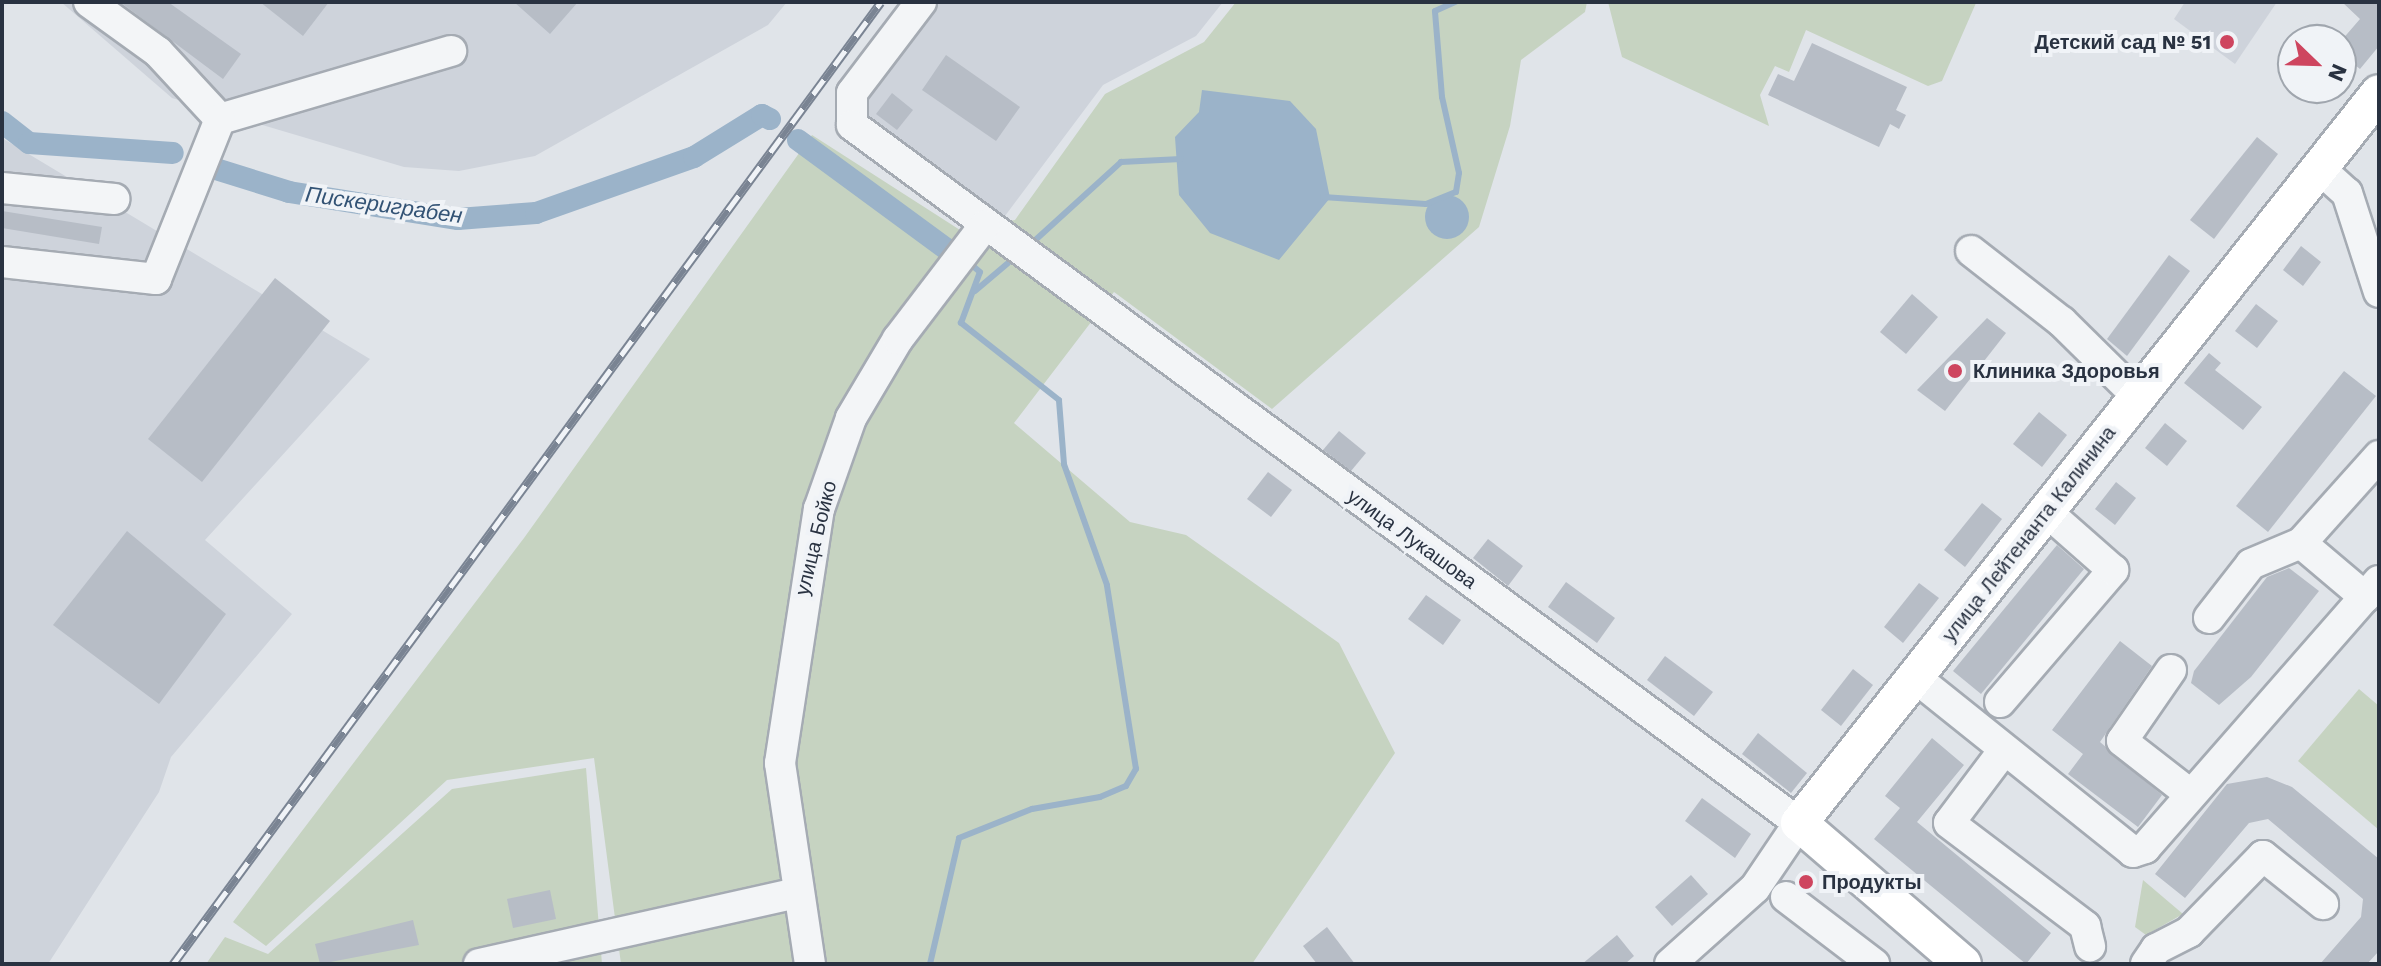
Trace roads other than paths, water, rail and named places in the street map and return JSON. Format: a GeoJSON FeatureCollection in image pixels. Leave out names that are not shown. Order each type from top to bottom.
{"type":"FeatureCollection","features":[{"type":"Feature","properties":{"kind":"main road","name":"улица Лейтенанта Калинина"},"geometry":{"type":"LineString","coordinates":[[1799,823],[2379,93]]}},
{"type":"Feature","properties":{"kind":"main road","name":"улица Лукашова"},"geometry":{"type":"LineString","coordinates":[[1799,823],[1963,964]]}},
{"type":"Feature","properties":{"kind":"street"},"geometry":{"type":"LineString","coordinates":[[89,2],[158,52],[220,119]]}},
{"type":"Feature","properties":{"kind":"street","name":"улица Лукашова"},"geometry":{"type":"LineString","coordinates":[[921,2],[852,93],[852,125],[1799,823]]}},
{"type":"Feature","properties":{"kind":"street"},"geometry":{"type":"LineString","coordinates":[[220,119],[451,51]]}},
{"type":"Feature","properties":{"kind":"street"},"geometry":{"type":"LineString","coordinates":[[2,262],[156,279],[220,119]]}},
{"type":"Feature","properties":{"kind":"street"},"geometry":{"type":"LineString","coordinates":[[2320,169],[2347,193],[2379,292]]}},
{"type":"Feature","properties":{"kind":"street"},"geometry":{"type":"LineString","coordinates":[[2,188],[114,199]]}},
{"type":"Feature","properties":{"kind":"street","name":"улица Бойко"},"geometry":{"type":"LineString","coordinates":[[810,964],[796,893],[780,763],[819,509],[851,418],[898,339],[985,225]]}},
{"type":"Feature","properties":{"kind":"street"},"geometry":{"type":"LineString","coordinates":[[1971,251],[2062,322],[2138,397]]}},
{"type":"Feature","properties":{"kind":"street"},"geometry":{"type":"LineString","coordinates":[[2209,618],[2251,564],[2301,543],[2379,456]]}},
{"type":"Feature","properties":{"kind":"street"},"geometry":{"type":"LineString","coordinates":[[2000,702],[2113,570],[2047,512]]}},
{"type":"Feature","properties":{"kind":"street"},"geometry":{"type":"LineString","coordinates":[[1916,678],[2133,852],[2145,848],[2372,589],[2301,543]]}},
{"type":"Feature","properties":{"kind":"street"},"geometry":{"type":"LineString","coordinates":[[2171,670],[2122,741],[2190,794]]}},
{"type":"Feature","properties":{"kind":"street"},"geometry":{"type":"LineString","coordinates":[[2004,750],[1949,823],[2085,926],[2090,946]]}},
{"type":"Feature","properties":{"kind":"street","name":"улица Лейтенанта Калинина"},"geometry":{"type":"LineString","coordinates":[[1670,964],[1755,888],[1799,823]]}},
{"type":"Feature","properties":{"kind":"street"},"geometry":{"type":"LineString","coordinates":[[2146,964],[2156,949],[2189,932],[2263,856],[2323,904]]}},
{"type":"Feature","properties":{"kind":"street"},"geometry":{"type":"LineString","coordinates":[[479,964],[796,893]]}},
{"type":"Feature","properties":{"kind":"street"},"geometry":{"type":"LineString","coordinates":[[1786,897],[1874,964]]}},
{"type":"Feature","properties":{"kind":"water"},"geometry":{"type":"Polygon","coordinates":[[[1202,90],[1290,101],[1316,129],[1330,198],[1279,260],[1210,233],[1179,195],[1175,137],[1199,112],[1202,90]]]}},
{"type":"Feature","properties":{"kind":"water"},"geometry":{"type":"Polygon","coordinates":[[[1447,195],[1462,202],[1469,217],[1462,232],[1447,239],[1432,232],[1425,217],[1432,202],[1447,195]]]}},
{"type":"Feature","properties":{"kind":"waterway"},"geometry":{"type":"LineString","coordinates":[[1323,197],[1426,204],[1456,192],[1459,173],[1442,97],[1435,11],[1455,2]]}},
{"type":"Feature","properties":{"kind":"waterway","name":"Пискериграбен"},"geometry":{"type":"LineString","coordinates":[[219,170],[289,192],[458,219],[536,213],[694,157],[762,115],[770,119]]}},
{"type":"Feature","properties":{"kind":"waterway","name":"Пискериграбен"},"geometry":{"type":"LineString","coordinates":[[2,122],[29,143],[173,153]]}},
{"type":"Feature","properties":{"kind":"waterway","name":"Пискериграбен"},"geometry":{"type":"LineString","coordinates":[[798,140],[949,251]]}},
{"type":"Feature","properties":{"kind":"waterway"},"geometry":{"type":"LineString","coordinates":[[1031,244],[1121,162],[1181,159]]}},
{"type":"Feature","properties":{"kind":"waterway"},"geometry":{"type":"LineString","coordinates":[[975,291],[1008,263]]}},
{"type":"Feature","properties":{"kind":"waterway"},"geometry":{"type":"LineString","coordinates":[[930,964],[959,838],[1032,809],[1100,797],[1126,786],[1136,769],[1107,585],[1064,464],[1059,400],[961,323],[980,272],[974,267]]}},
{"type":"Feature","properties":{"kind":"railway"},"geometry":{"type":"LineString","coordinates":[[173,964],[881,2]]}},
{"type":"Feature","properties":{"kind":"place","name":"Детский сад № 51"},"geometry":{"type":"Point","coordinates":[2227,42]}},
{"type":"Feature","properties":{"kind":"place","name":"Клиника Здоровья"},"geometry":{"type":"Point","coordinates":[1955,371]}},
{"type":"Feature","properties":{"kind":"place","name":"Продукты"},"geometry":{"type":"Point","coordinates":[1806,882]}}]}
